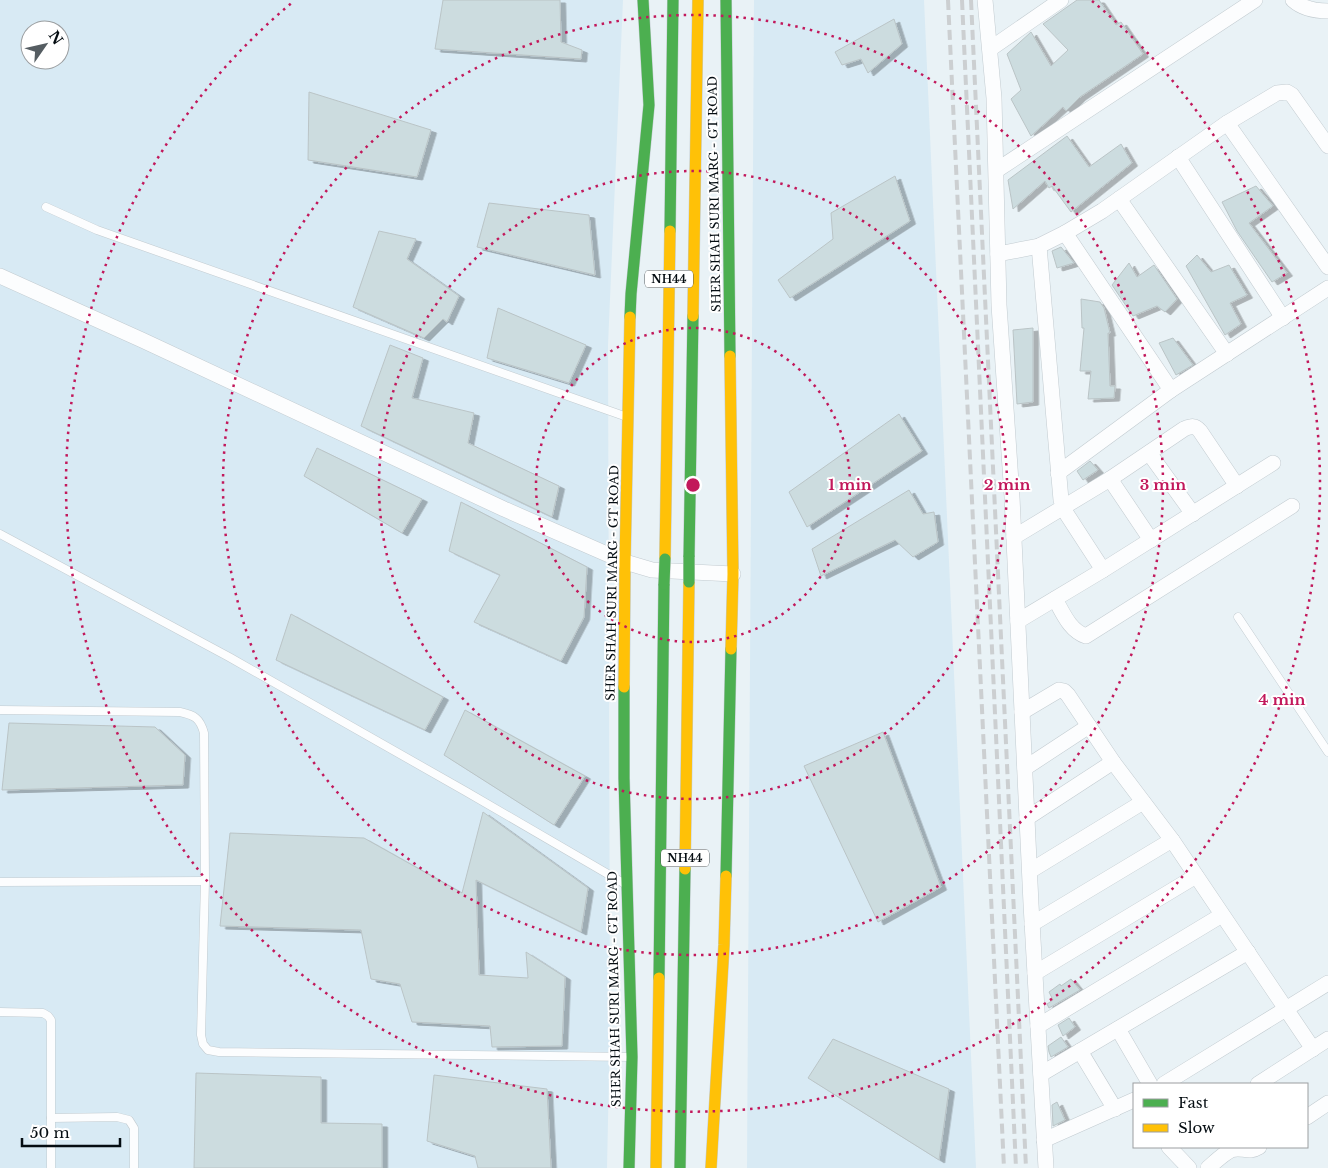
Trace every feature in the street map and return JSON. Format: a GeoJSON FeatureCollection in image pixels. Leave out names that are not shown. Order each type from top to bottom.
{"type":"FeatureCollection","features":[{"type":"Feature","properties":{"kind":"main road","name":"SHER SHAH SURI MARG - GT ROAD"},"geometry":{"type":"LineString","coordinates":[[629,1168],[632,1057],[624,778],[625,562],[631,294],[649,105],[643,0]]}},
{"type":"Feature","properties":{"kind":"main road","name":"NH44"},"geometry":{"type":"LineString","coordinates":[[656,1168],[673,0]]}},
{"type":"Feature","properties":{"kind":"main road","name":"SHER SHAH SURI MARG - GT ROAD"},"geometry":{"type":"LineString","coordinates":[[680,1168],[698,0]]}},
{"type":"Feature","properties":{"kind":"main road","name":"SHER SHAH SURI MARG - GT ROAD"},"geometry":{"type":"LineString","coordinates":[[711,1168],[724,945],[733,574],[726,0]]}},
{"type":"Feature","properties":{"kind":"street"},"geometry":{"type":"LineString","coordinates":[[985,0],[994,98],[999,305],[1014,537],[1032,924],[1046,1168]]}},
{"type":"Feature","properties":{"kind":"street"},"geometry":{"type":"LineString","coordinates":[[990,49],[1061,0]]}},
{"type":"Feature","properties":{"kind":"street"},"geometry":{"type":"LineString","coordinates":[[996,170],[1255,0]]}},
{"type":"Feature","properties":{"kind":"street"},"geometry":{"type":"LineString","coordinates":[[1293,0],[1299,6],[1328,11]]}},
{"type":"Feature","properties":{"kind":"street"},"geometry":{"type":"LineString","coordinates":[[998,254],[1039,246],[1065,233],[1119,199],[1227,123],[1277,94],[1287,92],[1297,101],[1328,146]]}},
{"type":"Feature","properties":{"kind":"street"},"geometry":{"type":"LineString","coordinates":[[1227,123],[1328,267]]}},
{"type":"Feature","properties":{"kind":"street"},"geometry":{"type":"LineString","coordinates":[[1178,157],[1283,318]]}},
{"type":"Feature","properties":{"kind":"street"},"geometry":{"type":"LineString","coordinates":[[1119,199],[1227,354]]}},
{"type":"Feature","properties":{"kind":"street"},"geometry":{"type":"LineString","coordinates":[[1065,233],[1171,390]]}},
{"type":"Feature","properties":{"kind":"street"},"geometry":{"type":"LineString","coordinates":[[1039,246],[1062,507],[1103,570]]}},
{"type":"Feature","properties":{"kind":"street"},"geometry":{"type":"LineString","coordinates":[[0,276],[625,562],[652,570],[733,574]]}},
{"type":"Feature","properties":{"kind":"street"},"geometry":{"type":"LineString","coordinates":[[1058,473],[1171,390],[1328,288]]}},
{"type":"Feature","properties":{"kind":"street"},"geometry":{"type":"LineString","coordinates":[[1014,537],[1191,426],[1196,427],[1237,486]]}},
{"type":"Feature","properties":{"kind":"street"},"geometry":{"type":"LineString","coordinates":[[1149,452],[1193,514]]}},
{"type":"Feature","properties":{"kind":"street"},"geometry":{"type":"LineString","coordinates":[[1018,621],[1273,463]]}},
{"type":"Feature","properties":{"kind":"street"},"geometry":{"type":"LineString","coordinates":[[1110,478],[1151,540]]}},
{"type":"Feature","properties":{"kind":"street"},"geometry":{"type":"LineString","coordinates":[[1055,599],[1074,630],[1086,636],[1292,506]]}},
{"type":"Feature","properties":{"kind":"street"},"geometry":{"type":"LineString","coordinates":[[1022,712],[1059,690],[1064,690],[1113,762],[1172,840],[1313,1049]]}},
{"type":"Feature","properties":{"kind":"street"},"geometry":{"type":"LineString","coordinates":[[1025,768],[1089,726]]}},
{"type":"Feature","properties":{"kind":"street"},"geometry":{"type":"LineString","coordinates":[[1027,818],[1113,762]]}},
{"type":"Feature","properties":{"kind":"street"},"geometry":{"type":"LineString","coordinates":[[1030,871],[1143,802]]}},
{"type":"Feature","properties":{"kind":"street"},"geometry":{"type":"LineString","coordinates":[[1032,924],[1172,840]]}},
{"type":"Feature","properties":{"kind":"street"},"geometry":{"type":"LineString","coordinates":[[1035,973],[1196,876]]}},
{"type":"Feature","properties":{"kind":"street"},"geometry":{"type":"LineString","coordinates":[[1038,1026],[1222,915]]}},
{"type":"Feature","properties":{"kind":"street"},"geometry":{"type":"LineString","coordinates":[[1041,1074],[1248,952]]}},
{"type":"Feature","properties":{"kind":"street"},"geometry":{"type":"LineString","coordinates":[[1166,1083],[1328,983]]}},
{"type":"Feature","properties":{"kind":"street"},"geometry":{"type":"LineString","coordinates":[[1118,1029],[1149,1083]]}},
{"type":"Feature","properties":{"kind":"street"},"geometry":{"type":"LineString","coordinates":[[1260,1083],[1328,1039]]}},
{"type":"Feature","properties":{"kind":"street"},"geometry":{"type":"LineString","coordinates":[[1044,1140],[1127,1106],[1080,1051]]}},
{"type":"Feature","properties":{"kind":"street"},"geometry":{"type":"LineString","coordinates":[[1308,1116],[1328,1104]]}},
{"type":"Feature","properties":{"kind":"street"},"geometry":{"type":"LineString","coordinates":[[1170,1148],[1189,1168]]}},
{"type":"Feature","properties":{"kind":"street"},"geometry":{"type":"LineString","coordinates":[[1208,1168],[1232,1150],[1250,1151],[1257,1148]]}},
{"type":"Feature","properties":{"kind":"lane"},"geometry":{"type":"LineString","coordinates":[[46,207],[97,230],[628,418]]}},
{"type":"Feature","properties":{"kind":"lane"},"geometry":{"type":"LineString","coordinates":[[0,534],[237,662],[627,885]]}},
{"type":"Feature","properties":{"kind":"lane"},"geometry":{"type":"LineString","coordinates":[[1238,618],[1328,752]]}},
{"type":"Feature","properties":{"kind":"lane"},"geometry":{"type":"LineString","coordinates":[[0,710],[180,712],[193,715],[201,722],[204,733],[205,882],[201,1035],[202,1044],[208,1050],[219,1052],[632,1057]]}},
{"type":"Feature","properties":{"kind":"lane"},"geometry":{"type":"LineString","coordinates":[[0,882],[205,882]]}},
{"type":"Feature","properties":{"kind":"lane"},"geometry":{"type":"LineString","coordinates":[[0,1012],[43,1013],[51,1020],[51,1168]]}},
{"type":"Feature","properties":{"kind":"lane"},"geometry":{"type":"LineString","coordinates":[[51,1118],[117,1117],[129,1120],[134,1128],[134,1168]]}},
{"type":"Feature","properties":{"kind":"shaded area"},"geometry":{"type":"Polygon","coordinates":[[[0,0],[623,0],[608,345],[610,1027],[607,1168],[0,1168],[0,0]]]}},
{"type":"Feature","properties":{"kind":"shaded area"},"geometry":{"type":"Polygon","coordinates":[[[754,0],[924,0],[976,1168],[747,1168],[754,0]]]}},
{"type":"Feature","properties":{"kind":"building"},"geometry":{"type":"Polygon","coordinates":[[[443,0],[560,0],[561,42],[582,50],[581,59],[435,49],[443,0]]]}},
{"type":"Feature","properties":{"kind":"building"},"geometry":{"type":"Polygon","coordinates":[[[1077,0],[1099,0],[1116,25],[1121,22],[1143,54],[1080,97],[1066,111],[1063,107],[1031,136],[1011,99],[1021,90],[1007,54],[1031,32],[1051,66],[1068,50],[1043,24],[1077,0]]]}},
{"type":"Feature","properties":{"kind":"building"},"geometry":{"type":"Polygon","coordinates":[[[894,19],[902,44],[868,73],[861,59],[842,65],[835,52],[894,19]]]}},
{"type":"Feature","properties":{"kind":"building"},"geometry":{"type":"Polygon","coordinates":[[[309,92],[431,130],[417,177],[308,160],[309,92]]]}},
{"type":"Feature","properties":{"kind":"building"},"geometry":{"type":"Polygon","coordinates":[[[1067,136],[1089,167],[1121,144],[1132,163],[1071,212],[1052,186],[1049,188],[1045,181],[1013,209],[1008,180],[1067,136]]]}},
{"type":"Feature","properties":{"kind":"building"},"geometry":{"type":"Polygon","coordinates":[[[895,176],[910,221],[790,298],[778,280],[833,239],[831,213],[895,176]]]}},
{"type":"Feature","properties":{"kind":"building"},"geometry":{"type":"Polygon","coordinates":[[[1256,186],[1273,206],[1249,223],[1287,273],[1272,282],[1237,231],[1222,202],[1256,186]]]}},
{"type":"Feature","properties":{"kind":"building"},"geometry":{"type":"Polygon","coordinates":[[[489,203],[589,215],[595,275],[477,247],[489,203]]]}},
{"type":"Feature","properties":{"kind":"building"},"geometry":{"type":"Polygon","coordinates":[[[379,231],[416,239],[407,259],[459,296],[447,322],[443,319],[424,338],[353,307],[379,231]]]}},
{"type":"Feature","properties":{"kind":"building"},"geometry":{"type":"Polygon","coordinates":[[[1061,247],[1074,263],[1057,268],[1052,251],[1061,247]]]}},
{"type":"Feature","properties":{"kind":"building"},"geometry":{"type":"Polygon","coordinates":[[[1197,255],[1211,272],[1229,265],[1247,295],[1230,303],[1241,324],[1225,335],[1186,266],[1197,255]]]}},
{"type":"Feature","properties":{"kind":"building"},"geometry":{"type":"Polygon","coordinates":[[[1129,263],[1137,277],[1154,265],[1177,299],[1165,312],[1157,306],[1133,316],[1112,285],[1129,263]]]}},
{"type":"Feature","properties":{"kind":"building"},"geometry":{"type":"Polygon","coordinates":[[[1081,299],[1100,302],[1104,308],[1110,333],[1108,333],[1110,386],[1115,386],[1114,398],[1088,399],[1091,371],[1080,371],[1084,328],[1082,328],[1081,299]]]}},
{"type":"Feature","properties":{"kind":"building"},"geometry":{"type":"Polygon","coordinates":[[[498,308],[586,345],[569,383],[487,358],[498,308]]]}},
{"type":"Feature","properties":{"kind":"building"},"geometry":{"type":"Polygon","coordinates":[[[1033,328],[1033,402],[1017,404],[1013,330],[1033,328]]]}},
{"type":"Feature","properties":{"kind":"building"},"geometry":{"type":"Polygon","coordinates":[[[1173,338],[1193,365],[1176,375],[1159,343],[1173,338]]]}},
{"type":"Feature","properties":{"kind":"building"},"geometry":{"type":"Polygon","coordinates":[[[390,345],[423,358],[412,398],[474,413],[468,443],[559,486],[552,517],[361,426],[390,345]]]}},
{"type":"Feature","properties":{"kind":"building"},"geometry":{"type":"Polygon","coordinates":[[[899,414],[922,451],[807,527],[789,492],[899,414]]]}},
{"type":"Feature","properties":{"kind":"building"},"geometry":{"type":"Polygon","coordinates":[[[317,448],[422,499],[402,533],[304,476],[317,448]]]}},
{"type":"Feature","properties":{"kind":"building"},"geometry":{"type":"Polygon","coordinates":[[[1090,461],[1098,470],[1083,480],[1077,471],[1090,461]]]}},
{"type":"Feature","properties":{"kind":"building"},"geometry":{"type":"Polygon","coordinates":[[[909,490],[923,514],[934,512],[938,542],[913,557],[895,540],[821,576],[812,549],[909,490]]]}},
{"type":"Feature","properties":{"kind":"building"},"geometry":{"type":"Polygon","coordinates":[[[461,502],[587,567],[584,617],[561,661],[474,622],[500,575],[449,551],[461,502]]]}},
{"type":"Feature","properties":{"kind":"building"},"geometry":{"type":"Polygon","coordinates":[[[291,614],[443,697],[425,730],[276,660],[291,614]]]}},
{"type":"Feature","properties":{"kind":"building"},"geometry":{"type":"Polygon","coordinates":[[[465,710],[585,776],[554,825],[444,755],[465,710]]]}},
{"type":"Feature","properties":{"kind":"building"},"geometry":{"type":"Polygon","coordinates":[[[9,723],[155,727],[185,755],[183,785],[2,790],[9,723]]]}},
{"type":"Feature","properties":{"kind":"building"},"geometry":{"type":"Polygon","coordinates":[[[883,732],[941,887],[878,922],[804,766],[883,732]]]}},
{"type":"Feature","properties":{"kind":"building"},"geometry":{"type":"Polygon","coordinates":[[[483,812],[588,888],[581,932],[476,880],[479,975],[528,978],[526,952],[565,977],[562,1046],[492,1047],[490,1026],[412,1022],[400,984],[371,979],[361,930],[220,926],[230,833],[364,838],[462,893],[483,812]]]}},
{"type":"Feature","properties":{"kind":"building"},"geometry":{"type":"Polygon","coordinates":[[[1071,979],[1080,990],[1049,1008],[1047,1004],[1053,1000],[1049,992],[1071,979]]]}},
{"type":"Feature","properties":{"kind":"building"},"geometry":{"type":"Polygon","coordinates":[[[1069,1018],[1075,1027],[1063,1036],[1058,1025],[1069,1018]]]}},
{"type":"Feature","properties":{"kind":"building"},"geometry":{"type":"Polygon","coordinates":[[[1061,1037],[1068,1047],[1051,1057],[1048,1046],[1061,1037]]]}},
{"type":"Feature","properties":{"kind":"building"},"geometry":{"type":"Polygon","coordinates":[[[833,1039],[949,1089],[939,1160],[808,1078],[833,1039]]]}},
{"type":"Feature","properties":{"kind":"building"},"geometry":{"type":"Polygon","coordinates":[[[196,1073],[321,1077],[321,1123],[382,1124],[382,1168],[194,1168],[196,1073]]]}},
{"type":"Feature","properties":{"kind":"building"},"geometry":{"type":"Polygon","coordinates":[[[434,1075],[547,1089],[551,1168],[478,1168],[475,1156],[427,1141],[434,1075]]]}},
{"type":"Feature","properties":{"kind":"building"},"geometry":{"type":"Polygon","coordinates":[[[1057,1102],[1065,1120],[1053,1126],[1052,1105],[1057,1102]]]}},
{"type":"Feature","properties":{"kind":"railway"},"geometry":{"type":"LineString","coordinates":[[948,0],[1004,1168]]}},
{"type":"Feature","properties":{"kind":"railway"},"geometry":{"type":"LineString","coordinates":[[962,0],[1016,1168]]}},
{"type":"Feature","properties":{"kind":"railway"},"geometry":{"type":"LineString","coordinates":[[971,0],[1026,1168]]}},
{"type":"Feature","properties":{"kind":"traffic: fast"},"geometry":{"type":"LineString","coordinates":[[630,317],[649,105],[643,0]]}},
{"type":"Feature","properties":{"kind":"traffic: fast"},"geometry":{"type":"LineString","coordinates":[[670,231],[673,0]]}},
{"type":"Feature","properties":{"kind":"traffic: fast"},"geometry":{"type":"LineString","coordinates":[[726,0],[730,356]]}},
{"type":"Feature","properties":{"kind":"traffic: fast"},"geometry":{"type":"LineString","coordinates":[[689,557],[693,316]]}},
{"type":"Feature","properties":{"kind":"traffic: fast"},"geometry":{"type":"LineString","coordinates":[[689,557],[689,582]]}},
{"type":"Feature","properties":{"kind":"traffic: fast"},"geometry":{"type":"LineString","coordinates":[[664,584],[665,559]]}},
{"type":"Feature","properties":{"kind":"traffic: fast"},"geometry":{"type":"LineString","coordinates":[[659,978],[664,584]]}},
{"type":"Feature","properties":{"kind":"traffic: fast"},"geometry":{"type":"LineString","coordinates":[[726,876],[731,649]]}},
{"type":"Feature","properties":{"kind":"traffic: fast"},"geometry":{"type":"LineString","coordinates":[[624,687],[624,778],[632,1057],[629,1168]]}},
{"type":"Feature","properties":{"kind":"traffic: fast"},"geometry":{"type":"LineString","coordinates":[[680,1168],[685,869]]}},
{"type":"Feature","properties":{"kind":"traffic: slow"},"geometry":{"type":"LineString","coordinates":[[693,316],[698,0]]}},
{"type":"Feature","properties":{"kind":"traffic: slow"},"geometry":{"type":"LineString","coordinates":[[665,559],[670,231]]}},
{"type":"Feature","properties":{"kind":"traffic: slow"},"geometry":{"type":"LineString","coordinates":[[624,687],[630,317]]}},
{"type":"Feature","properties":{"kind":"traffic: slow"},"geometry":{"type":"LineString","coordinates":[[730,356],[733,574],[731,649]]}},
{"type":"Feature","properties":{"kind":"traffic: slow"},"geometry":{"type":"LineString","coordinates":[[685,869],[689,582]]}},
{"type":"Feature","properties":{"kind":"traffic: slow"},"geometry":{"type":"LineString","coordinates":[[711,1168],[724,945],[726,876]]}},
{"type":"Feature","properties":{"kind":"traffic: slow"},"geometry":{"type":"LineString","coordinates":[[656,1168],[659,978]]}}]}
